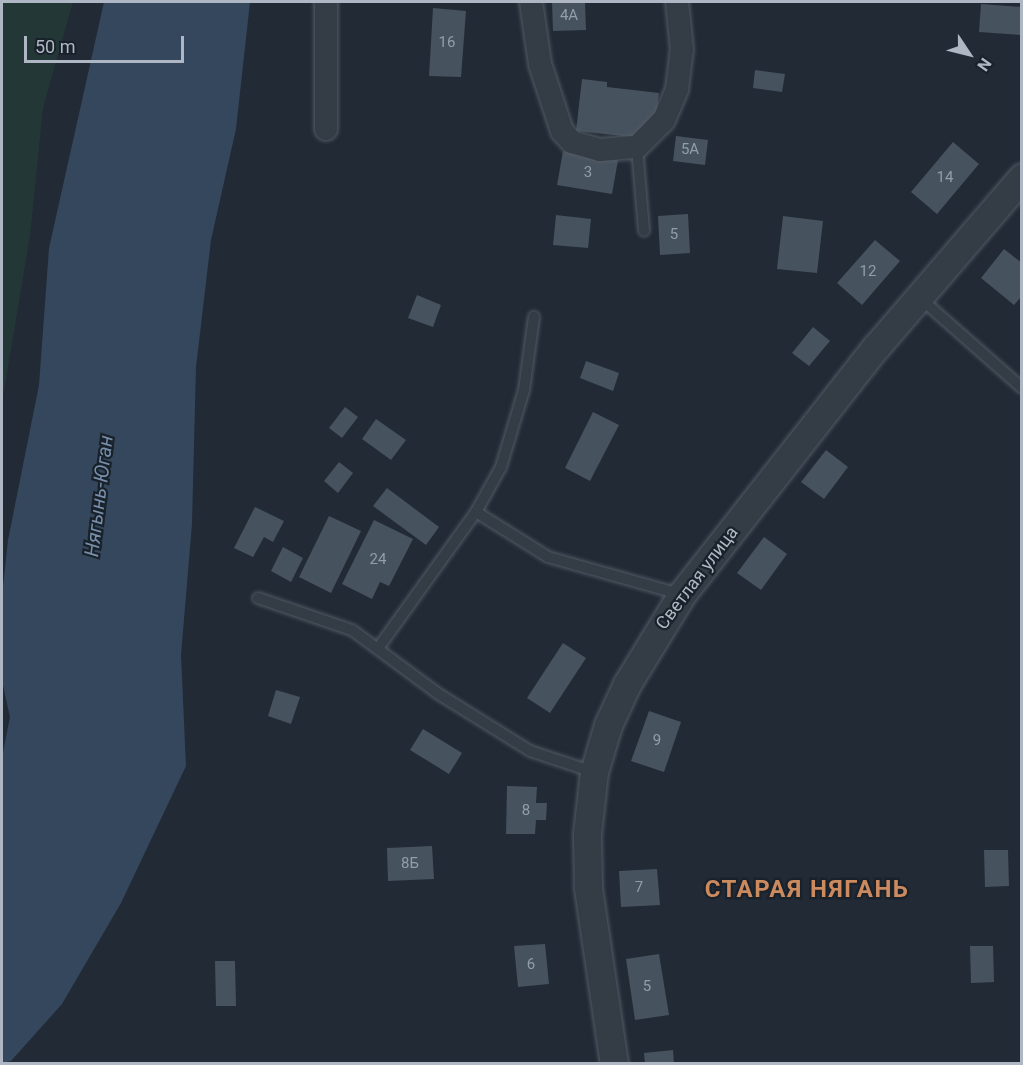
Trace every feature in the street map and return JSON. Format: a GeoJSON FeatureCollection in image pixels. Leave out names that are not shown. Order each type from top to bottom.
{"type":"FeatureCollection","features":[{"type":"Feature","properties":{"kind":"street"},"geometry":{"type":"LineString","coordinates":[[326,2],[326,129]]}},
{"type":"Feature","properties":{"kind":"street"},"geometry":{"type":"LineString","coordinates":[[531,2],[540,64],[562,131],[572,142],[600,150],[637,147],[664,120],[677,89],[682,50],[676,2]]}},
{"type":"Feature","properties":{"kind":"street","name":"Светлая улица"},"geometry":{"type":"LineString","coordinates":[[614,1064],[588,887],[587,834],[594,772],[608,725],[627,684],[682,594],[876,346],[920,298],[1022,177]]}},
{"type":"Feature","properties":{"kind":"lane"},"geometry":{"type":"LineString","coordinates":[[637,147],[644,231]]}},
{"type":"Feature","properties":{"kind":"lane"},"geometry":{"type":"LineString","coordinates":[[920,298],[1022,388]]}},
{"type":"Feature","properties":{"kind":"lane"},"geometry":{"type":"LineString","coordinates":[[379,648],[476,512],[501,467],[524,390],[534,317]]}},
{"type":"Feature","properties":{"kind":"lane"},"geometry":{"type":"LineString","coordinates":[[476,512],[548,557],[682,594]]}},
{"type":"Feature","properties":{"kind":"lane"},"geometry":{"type":"LineString","coordinates":[[258,598],[352,630],[437,693],[530,751],[594,772]]}},
{"type":"Feature","properties":{"kind":"green space"},"geometry":{"type":"Polygon","coordinates":[[[2,2],[73,2],[43,108],[30,236],[2,403],[2,2]]]}},
{"type":"Feature","properties":{"kind":"water","name":"Нягынь-Юган"},"geometry":{"type":"Polygon","coordinates":[[[104,2],[250,2],[236,129],[211,240],[196,367],[192,524],[181,655],[186,766],[121,903],[62,1004],[11,1061],[2,1063],[2,757],[10,717],[2,681],[2,596],[8,540],[39,385],[49,248],[104,2]]]}},
{"type":"Feature","properties":{"kind":"building"},"geometry":{"type":"Polygon","coordinates":[[[552,2],[585,2],[586,30],[553,31],[552,2]]]}},
{"type":"Feature","properties":{"kind":"building"},"geometry":{"type":"Polygon","coordinates":[[[981,4],[1022,7],[1021,35],[979,32],[981,4]]]}},
{"type":"Feature","properties":{"kind":"building"},"geometry":{"type":"Polygon","coordinates":[[[433,8],[466,11],[461,77],[429,76],[433,8]]]}},
{"type":"Feature","properties":{"kind":"building"},"geometry":{"type":"Polygon","coordinates":[[[755,70],[785,74],[782,92],[753,88],[755,70]]]}},
{"type":"Feature","properties":{"kind":"building"},"geometry":{"type":"Polygon","coordinates":[[[582,79],[607,82],[607,87],[659,93],[657,110],[632,137],[576,131],[582,79]]]}},
{"type":"Feature","properties":{"kind":"building"},"geometry":{"type":"Polygon","coordinates":[[[676,136],[708,140],[705,165],[673,161],[676,136]]]}},
{"type":"Feature","properties":{"kind":"building"},"geometry":{"type":"Polygon","coordinates":[[[953,142],[979,164],[937,214],[911,192],[953,142]]]}},
{"type":"Feature","properties":{"kind":"building"},"geometry":{"type":"Polygon","coordinates":[[[563,151],[618,160],[612,194],[557,185],[563,151]]]}},
{"type":"Feature","properties":{"kind":"building"},"geometry":{"type":"Polygon","coordinates":[[[688,214],[690,253],[660,255],[658,216],[688,214]]]}},
{"type":"Feature","properties":{"kind":"building"},"geometry":{"type":"Polygon","coordinates":[[[556,215],[591,219],[588,248],[553,245],[556,215]]]}},
{"type":"Feature","properties":{"kind":"building"},"geometry":{"type":"Polygon","coordinates":[[[783,216],[823,221],[817,273],[777,269],[783,216]]]}},
{"type":"Feature","properties":{"kind":"building"},"geometry":{"type":"Polygon","coordinates":[[[875,240],[900,261],[862,305],[837,283],[875,240]]]}},
{"type":"Feature","properties":{"kind":"building"},"geometry":{"type":"Polygon","coordinates":[[[1004,249],[1022,263],[1022,296],[1014,305],[981,278],[1004,249]]]}},
{"type":"Feature","properties":{"kind":"building"},"geometry":{"type":"Polygon","coordinates":[[[417,295],[441,305],[433,327],[408,318],[417,295]]]}},
{"type":"Feature","properties":{"kind":"building"},"geometry":{"type":"Polygon","coordinates":[[[813,327],[830,341],[809,366],[792,353],[813,327]]]}},
{"type":"Feature","properties":{"kind":"building"},"geometry":{"type":"Polygon","coordinates":[[[586,361],[619,373],[613,391],[580,378],[586,361]]]}},
{"type":"Feature","properties":{"kind":"building"},"geometry":{"type":"Polygon","coordinates":[[[345,407],[358,417],[342,438],[329,428],[345,407]]]}},
{"type":"Feature","properties":{"kind":"building"},"geometry":{"type":"Polygon","coordinates":[[[593,412],[619,425],[590,481],[565,468],[593,412]]]}},
{"type":"Feature","properties":{"kind":"building"},"geometry":{"type":"Polygon","coordinates":[[[376,419],[406,440],[391,460],[362,439],[376,419]]]}},
{"type":"Feature","properties":{"kind":"building"},"geometry":{"type":"Polygon","coordinates":[[[826,450],[848,467],[824,499],[801,482],[826,450]]]}},
{"type":"Feature","properties":{"kind":"building"},"geometry":{"type":"Polygon","coordinates":[[[339,462],[353,473],[338,493],[324,481],[339,462]]]}},
{"type":"Feature","properties":{"kind":"building"},"geometry":{"type":"Polygon","coordinates":[[[387,488],[439,527],[426,545],[373,506],[387,488]]]}},
{"type":"Feature","properties":{"kind":"building"},"geometry":{"type":"Polygon","coordinates":[[[255,507],[284,521],[273,542],[264,537],[253,557],[234,548],[255,507]]]}},
{"type":"Feature","properties":{"kind":"building"},"geometry":{"type":"Polygon","coordinates":[[[329,516],[361,531],[331,593],[299,577],[329,516]]]}},
{"type":"Feature","properties":{"kind":"building"},"geometry":{"type":"Polygon","coordinates":[[[374,520],[413,539],[389,586],[380,582],[372,599],[342,584],[374,520]]]}},
{"type":"Feature","properties":{"kind":"building"},"geometry":{"type":"Polygon","coordinates":[[[764,537],[787,554],[761,590],[737,573],[764,537]]]}},
{"type":"Feature","properties":{"kind":"building"},"geometry":{"type":"Polygon","coordinates":[[[283,547],[303,558],[291,582],[271,571],[283,547]]]}},
{"type":"Feature","properties":{"kind":"building"},"geometry":{"type":"Polygon","coordinates":[[[563,643],[586,658],[550,713],[527,698],[563,643]]]}},
{"type":"Feature","properties":{"kind":"building"},"geometry":{"type":"Polygon","coordinates":[[[276,690],[300,697],[291,724],[268,716],[276,690]]]}},
{"type":"Feature","properties":{"kind":"building"},"geometry":{"type":"Polygon","coordinates":[[[649,711],[681,722],[664,772],[631,761],[649,711]]]}},
{"type":"Feature","properties":{"kind":"building"},"geometry":{"type":"Polygon","coordinates":[[[423,729],[462,753],[449,774],[410,750],[423,729]]]}},
{"type":"Feature","properties":{"kind":"building"},"geometry":{"type":"Polygon","coordinates":[[[507,786],[537,787],[536,803],[547,803],[546,820],[536,820],[535,834],[506,834],[507,786]]]}},
{"type":"Feature","properties":{"kind":"building"},"geometry":{"type":"Polygon","coordinates":[[[432,846],[434,879],[388,881],[387,848],[432,846]]]}},
{"type":"Feature","properties":{"kind":"building"},"geometry":{"type":"Polygon","coordinates":[[[984,850],[1008,850],[1009,886],[985,887],[984,850]]]}},
{"type":"Feature","properties":{"kind":"building"},"geometry":{"type":"Polygon","coordinates":[[[657,869],[660,905],[621,907],[619,871],[657,869]]]}},
{"type":"Feature","properties":{"kind":"building"},"geometry":{"type":"Polygon","coordinates":[[[545,944],[549,984],[518,987],[514,946],[545,944]]]}},
{"type":"Feature","properties":{"kind":"building"},"geometry":{"type":"Polygon","coordinates":[[[970,946],[993,946],[994,982],[971,983],[970,946]]]}},
{"type":"Feature","properties":{"kind":"building"},"geometry":{"type":"Polygon","coordinates":[[[659,954],[669,1015],[635,1020],[626,959],[659,954]]]}},
{"type":"Feature","properties":{"kind":"building"},"geometry":{"type":"Polygon","coordinates":[[[215,961],[235,961],[236,1006],[216,1006],[215,961]]]}},
{"type":"Feature","properties":{"kind":"building"},"geometry":{"type":"Polygon","coordinates":[[[673,1050],[674,1064],[645,1064],[644,1053],[673,1050]]]}},
{"type":"Feature","properties":{"kind":"district","name":"СТАРАЯ НЯГАНЬ"},"geometry":{"type":"Point","coordinates":[807,890]}}]}
